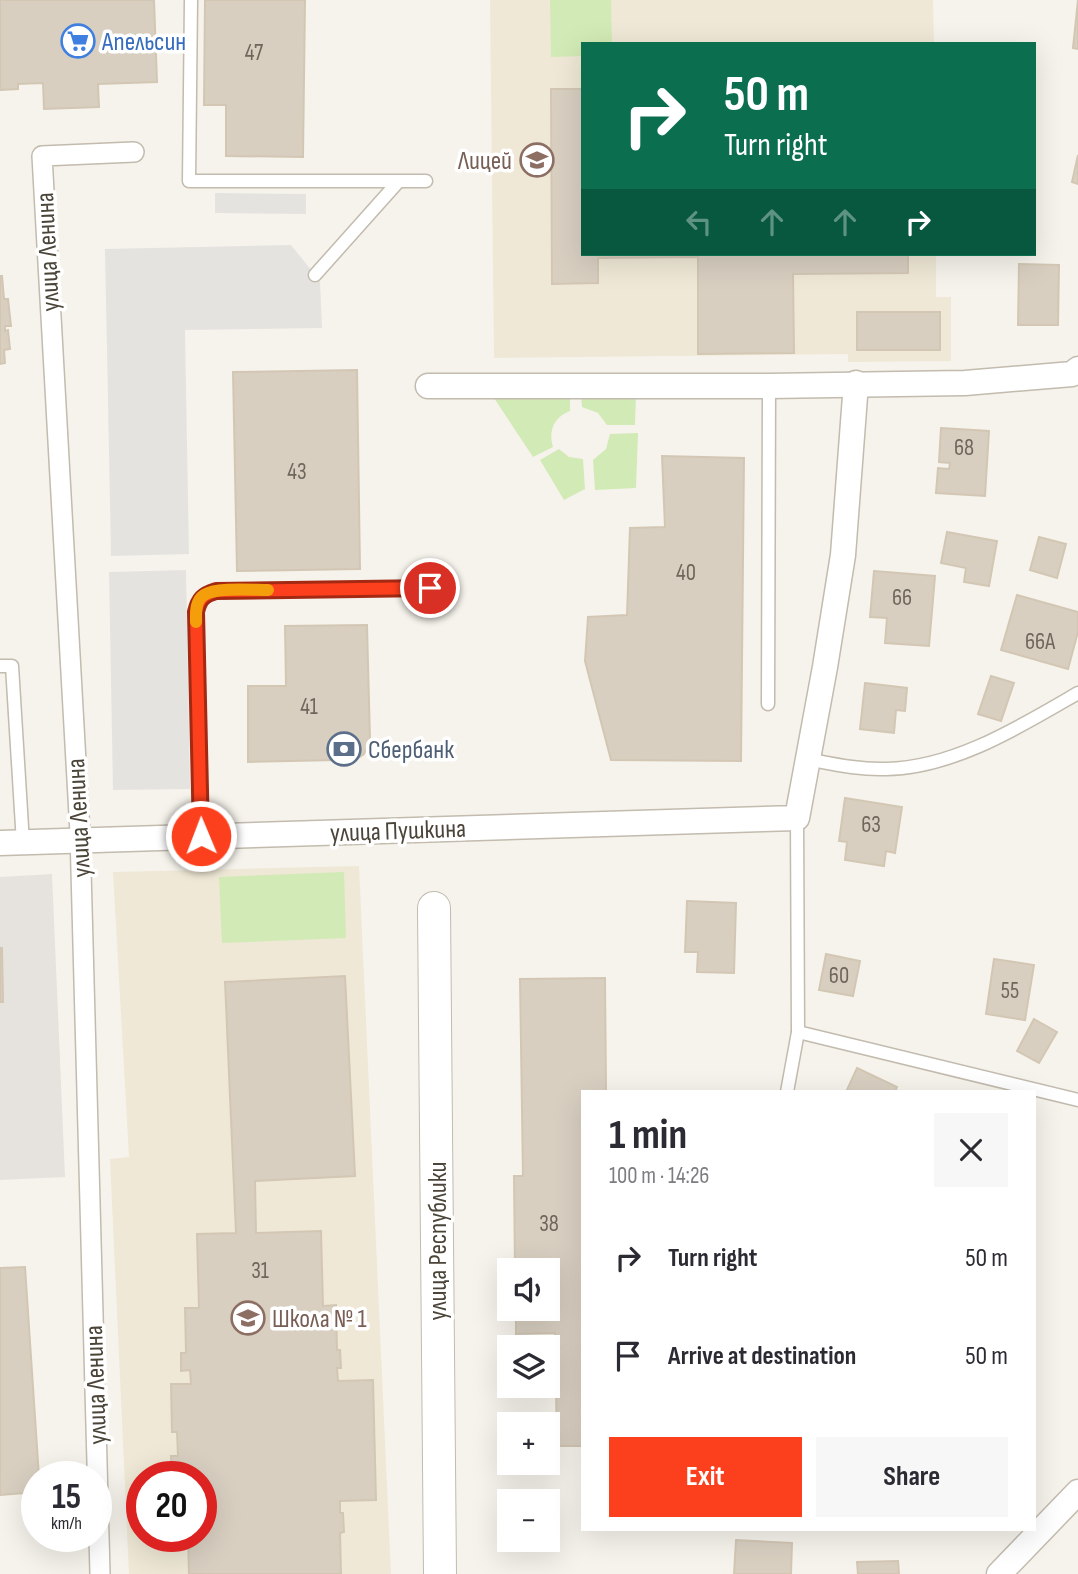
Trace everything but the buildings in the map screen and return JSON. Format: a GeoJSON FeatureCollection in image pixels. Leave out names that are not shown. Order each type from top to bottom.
{"type":"FeatureCollection","features":[{"type":"Feature","properties":{"kind":"street","name":"улица Ленина"},"geometry":{"type":"LineString","coordinates":[[100,1574],[80,840],[42,156],[134,152]]}},
{"type":"Feature","properties":{"kind":"street"},"geometry":{"type":"LineString","coordinates":[[428,386],[965,383],[1072,374],[1078,369]]}},
{"type":"Feature","properties":{"kind":"street"},"geometry":{"type":"LineString","coordinates":[[797,818],[843,555],[856,383]]}},
{"type":"Feature","properties":{"kind":"street","name":"улица Пушкина"},"geometry":{"type":"LineString","coordinates":[[11,843],[797,818]]}},
{"type":"Feature","properties":{"kind":"street","name":"улица Республики"},"geometry":{"type":"LineString","coordinates":[[434,908],[440,1574]]}},
{"type":"Feature","properties":{"kind":"street"},"geometry":{"type":"LineString","coordinates":[[999,1574],[1078,1492]]}},
{"type":"Feature","properties":{"kind":"lane"},"geometry":{"type":"LineString","coordinates":[[191,0],[189,181],[426,181]]}},
{"type":"Feature","properties":{"kind":"lane"},"geometry":{"type":"LineString","coordinates":[[316,275],[398,182]]}},
{"type":"Feature","properties":{"kind":"lane"},"geometry":{"type":"LineString","coordinates":[[768,704],[769,386]]}},
{"type":"Feature","properties":{"kind":"lane"},"geometry":{"type":"LineString","coordinates":[[201,836],[196,612],[199,601],[205,594],[216,591],[430,588]]}},
{"type":"Feature","properties":{"kind":"lane"},"geometry":{"type":"LineString","coordinates":[[0,666],[12,666],[11,843]]}},
{"type":"Feature","properties":{"kind":"lane"},"geometry":{"type":"LineString","coordinates":[[806,759],[860,768],[888,769],[952,756],[993,740],[1078,692]]}},
{"type":"Feature","properties":{"kind":"lane"},"geometry":{"type":"LineString","coordinates":[[787,1090],[798,1032],[797,818]]}},
{"type":"Feature","properties":{"kind":"lane"},"geometry":{"type":"LineString","coordinates":[[798,1032],[1078,1100]]}},
{"type":"Feature","properties":{"kind":"shaded area","name":"Лицей"},"geometry":{"type":"Polygon","coordinates":[[[490,0],[933,0],[934,42],[581,42],[581,256],[936,256],[936,297],[951,297],[951,361],[848,362],[848,354],[494,358],[490,0]]]}},
{"type":"Feature","properties":{"kind":"shaded area"},"geometry":{"type":"Polygon","coordinates":[[[215,193],[306,194],[306,214],[215,213],[215,193]]]}},
{"type":"Feature","properties":{"kind":"shaded area"},"geometry":{"type":"Polygon","coordinates":[[[291,245],[320,281],[322,328],[185,330],[189,554],[111,556],[105,249],[291,245]]]}},
{"type":"Feature","properties":{"kind":"shaded area"},"geometry":{"type":"Polygon","coordinates":[[[186,570],[190,789],[113,790],[109,572],[186,570]]]}},
{"type":"Feature","properties":{"kind":"shaded area","name":"Школа № 1"},"geometry":{"type":"Polygon","coordinates":[[[359,866],[391,1574],[129,1574],[128,1552],[217,1552],[217,1461],[126,1461],[126,1508],[110,1159],[129,1157],[113,872],[359,866]]]}},
{"type":"Feature","properties":{"kind":"shaded area"},"geometry":{"type":"Polygon","coordinates":[[[52,874],[65,1177],[0,1180],[0,877],[52,874]]]}},
{"type":"Feature","properties":{"kind":"green space"},"geometry":{"type":"Polygon","coordinates":[[[550,0],[611,0],[612,42],[581,42],[581,56],[551,57],[550,0]]]}},
{"type":"Feature","properties":{"kind":"green space"},"geometry":{"type":"Polygon","coordinates":[[[636,393],[635,425],[607,425],[598,413],[582,407],[581,395],[636,393]]]}},
{"type":"Feature","properties":{"kind":"green space"},"geometry":{"type":"Polygon","coordinates":[[[494,398],[570,398],[570,411],[554,425],[551,435],[553,447],[533,457],[494,398]]]}},
{"type":"Feature","properties":{"kind":"green space"},"geometry":{"type":"Polygon","coordinates":[[[638,433],[636,488],[595,490],[593,460],[606,449],[610,434],[638,433]]]}},
{"type":"Feature","properties":{"kind":"green space"},"geometry":{"type":"Polygon","coordinates":[[[559,449],[569,457],[583,459],[585,489],[564,500],[540,460],[559,449]]]}},
{"type":"Feature","properties":{"kind":"green space"},"geometry":{"type":"Polygon","coordinates":[[[344,872],[346,938],[222,943],[219,877],[344,872]]]}},
{"type":"Feature","properties":{"kind":"slow traffic"},"geometry":{"type":"LineString","coordinates":[[196,622],[199,601],[205,594],[216,591],[268,590]]}},
{"type":"Feature","properties":{"kind":"place","name":"Апельсин"},"geometry":{"type":"Point","coordinates":[78,41]}},
{"type":"Feature","properties":{"kind":"place","name":"Лицей"},"geometry":{"type":"Point","coordinates":[537,160]}},
{"type":"Feature","properties":{"kind":"place","name":"Сбербанк"},"geometry":{"type":"Point","coordinates":[344,749]}},
{"type":"Feature","properties":{"kind":"place","name":"Школа № 1"},"geometry":{"type":"Point","coordinates":[248,1318]}},
{"type":"Feature","properties":{"kind":"route"},"geometry":{"type":"LineString","coordinates":[[201,836],[196,612],[199,601],[205,594],[216,591],[430,588]]}}]}
